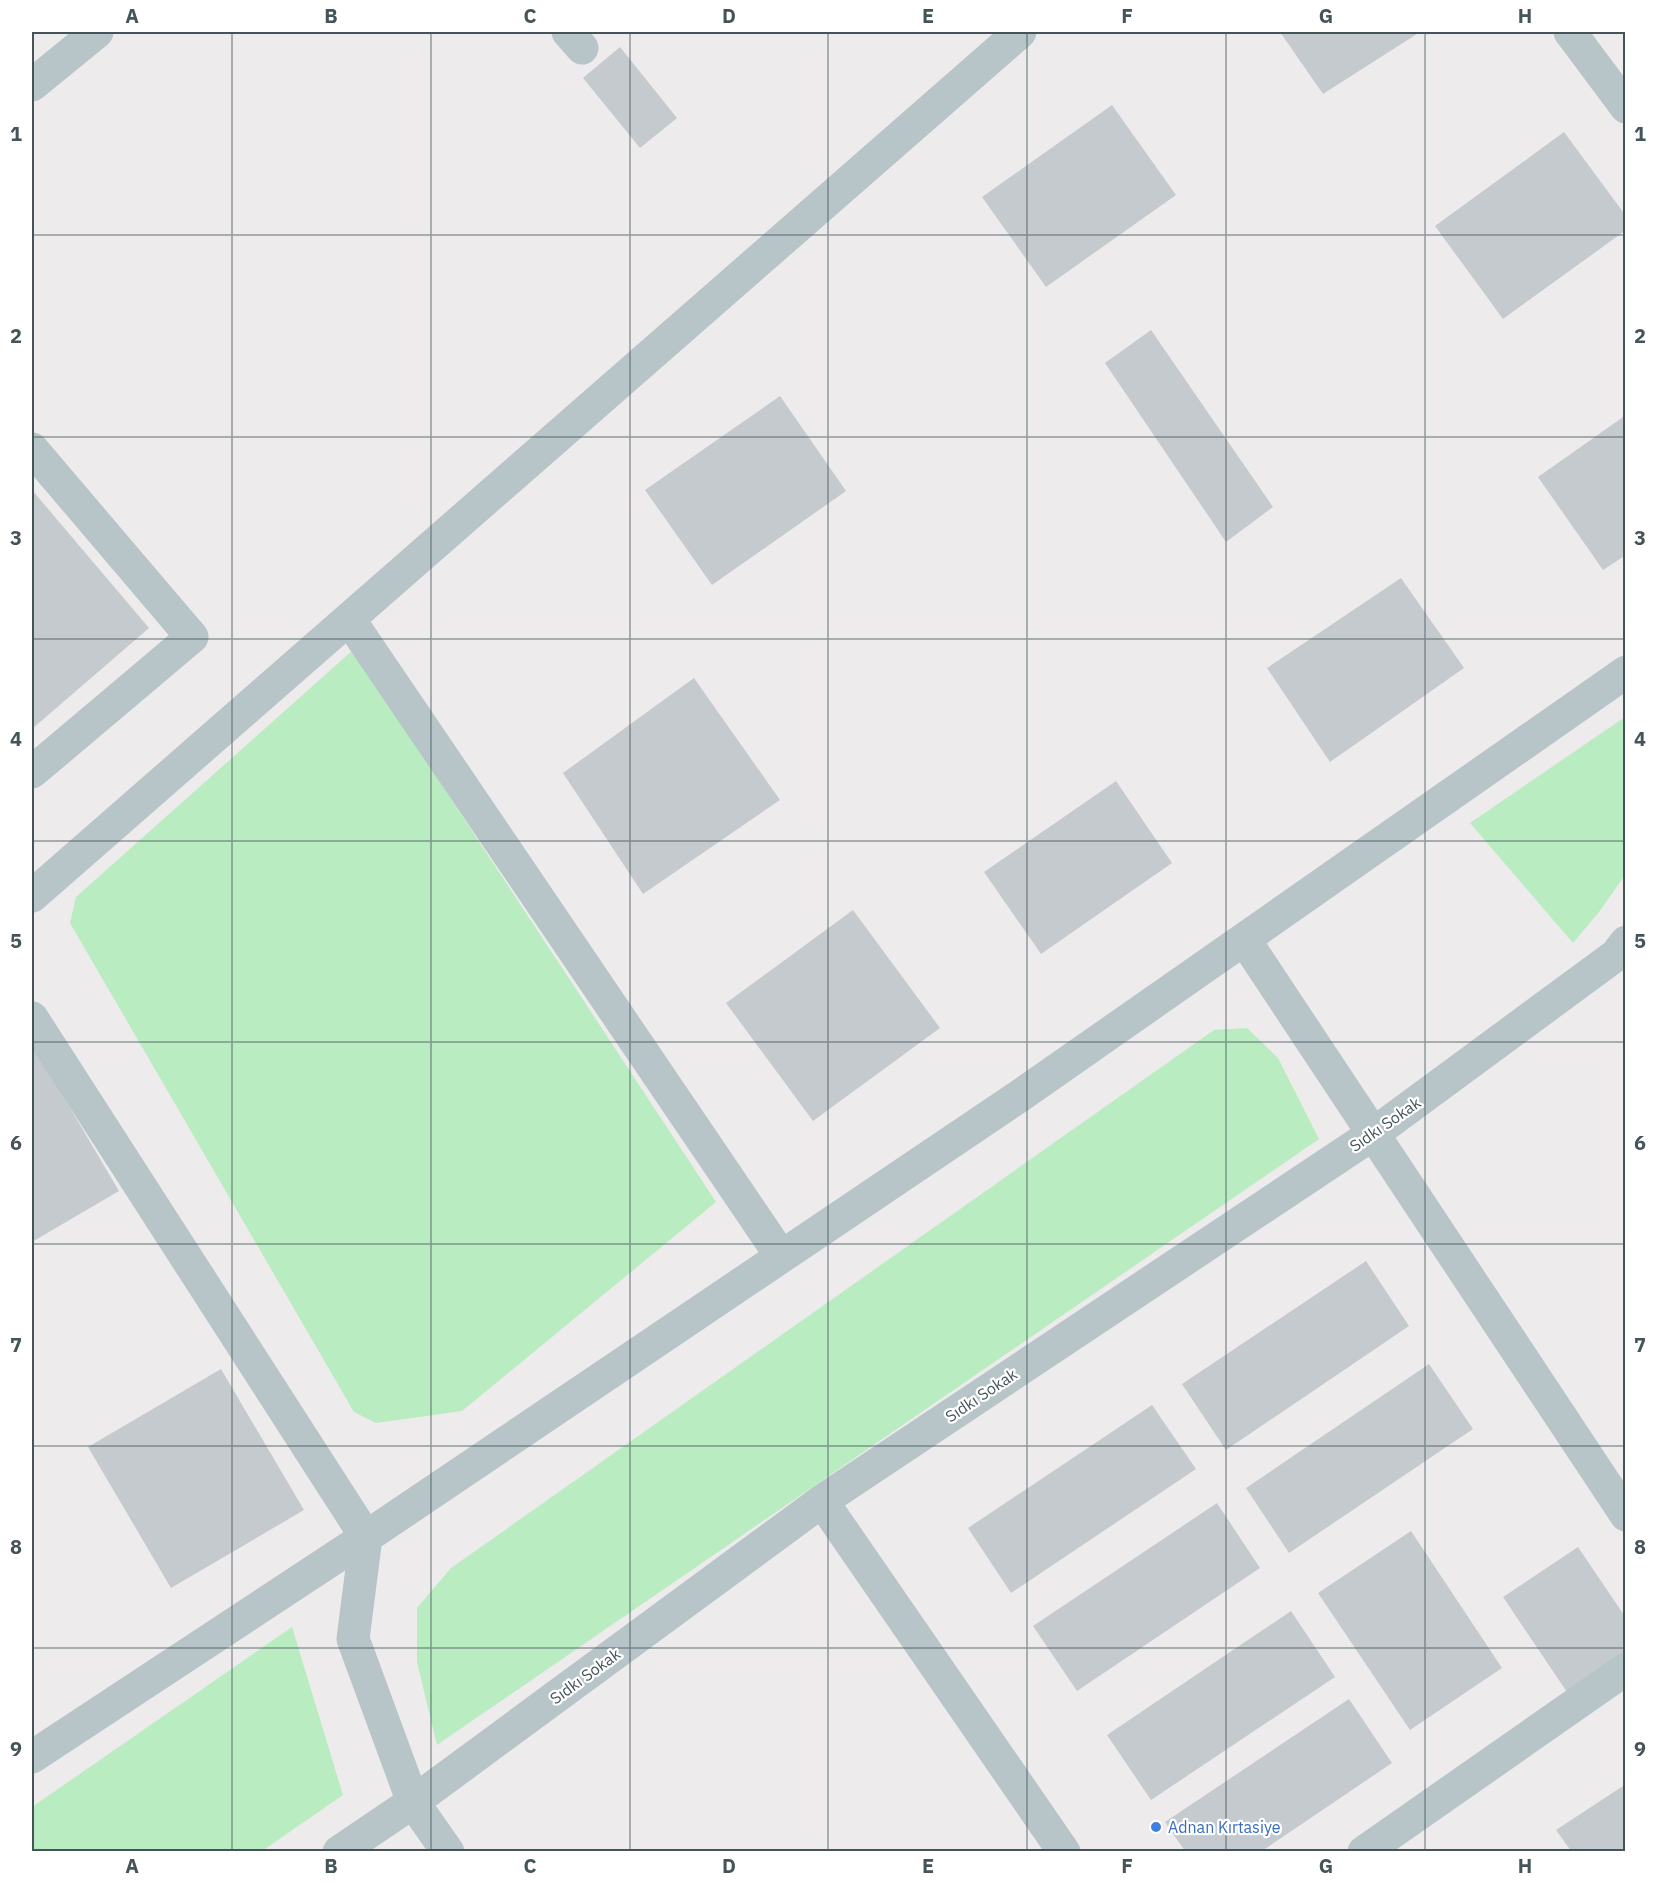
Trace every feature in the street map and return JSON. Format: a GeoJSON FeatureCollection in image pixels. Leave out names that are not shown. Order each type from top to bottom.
{"type":"FeatureCollection","features":[{"type":"Feature","properties":{"kind":"street"},"geometry":{"type":"LineString","coordinates":[[32,85],[96,32]]}},
{"type":"Feature","properties":{"kind":"street"},"geometry":{"type":"LineString","coordinates":[[32,897],[1020,32]]}},
{"type":"Feature","properties":{"kind":"street"},"geometry":{"type":"LineString","coordinates":[[1570,32],[1626,107]]}},
{"type":"Feature","properties":{"kind":"street"},"geometry":{"type":"LineString","coordinates":[[32,449],[192,637],[32,772]]}},
{"type":"Feature","properties":{"kind":"street"},"geometry":{"type":"LineString","coordinates":[[349,620],[781,1256]]}},
{"type":"Feature","properties":{"kind":"street"},"geometry":{"type":"LineString","coordinates":[[32,1757],[366,1537],[1021,1095],[1626,672]]}},
{"type":"Feature","properties":{"kind":"street"},"geometry":{"type":"LineString","coordinates":[[1244,939],[1626,1515]]}},
{"type":"Feature","properties":{"kind":"street","name":"Sıdkı Sokak"},"geometry":{"type":"LineString","coordinates":[[339,1851],[413,1802],[822,1501],[1373,1134],[1617,955],[1626,942]]}},
{"type":"Feature","properties":{"kind":"street"},"geometry":{"type":"LineString","coordinates":[[32,1018],[366,1537],[353,1639],[413,1802],[448,1851]]}},
{"type":"Feature","properties":{"kind":"street"},"geometry":{"type":"LineString","coordinates":[[822,1501],[1064,1851]]}},
{"type":"Feature","properties":{"kind":"street"},"geometry":{"type":"LineString","coordinates":[[1364,1851],[1626,1669]]}},
{"type":"Feature","properties":{"kind":"green space"},"geometry":{"type":"Polygon","coordinates":[[[353,650],[716,1202],[462,1411],[376,1423],[354,1412],[70,923],[76,897],[353,650]]]}},
{"type":"Feature","properties":{"kind":"green space"},"geometry":{"type":"Polygon","coordinates":[[[1625,717],[1625,875],[1599,912],[1573,943],[1470,823],[1625,717]]]}},
{"type":"Feature","properties":{"kind":"green space"},"geometry":{"type":"Polygon","coordinates":[[[1247,1028],[1278,1058],[1319,1139],[437,1745],[417,1662],[417,1608],[451,1568],[1214,1030],[1247,1028]]]}},
{"type":"Feature","properties":{"kind":"green space"},"geometry":{"type":"Polygon","coordinates":[[[292,1627],[343,1795],[262,1851],[32,1851],[32,1807],[292,1627]]]}},
{"type":"Feature","properties":{"kind":"building"},"geometry":{"type":"Polygon","coordinates":[[[1280,32],[1420,32],[1323,94],[1280,32]]]}},
{"type":"Feature","properties":{"kind":"building"},"geometry":{"type":"Polygon","coordinates":[[[620,47],[677,118],[640,148],[583,78],[620,47]]]}},
{"type":"Feature","properties":{"kind":"building"},"geometry":{"type":"Polygon","coordinates":[[[1112,105],[1176,195],[1046,287],[982,197],[1112,105]]]}},
{"type":"Feature","properties":{"kind":"building"},"geometry":{"type":"Polygon","coordinates":[[[1564,132],[1626,216],[1626,230],[1503,319],[1435,226],[1564,132]]]}},
{"type":"Feature","properties":{"kind":"building"},"geometry":{"type":"Polygon","coordinates":[[[1151,330],[1273,507],[1226,542],[1105,363],[1151,330]]]}},
{"type":"Feature","properties":{"kind":"building"},"geometry":{"type":"Polygon","coordinates":[[[780,396],[846,491],[712,585],[645,490],[780,396]]]}},
{"type":"Feature","properties":{"kind":"building"},"geometry":{"type":"Polygon","coordinates":[[[1626,415],[1626,555],[1603,570],[1538,477],[1626,415]]]}},
{"type":"Feature","properties":{"kind":"building"},"geometry":{"type":"Polygon","coordinates":[[[32,490],[149,628],[32,729],[32,490]]]}},
{"type":"Feature","properties":{"kind":"building"},"geometry":{"type":"Polygon","coordinates":[[[1401,578],[1464,668],[1330,762],[1267,668],[1401,578]]]}},
{"type":"Feature","properties":{"kind":"building"},"geometry":{"type":"Polygon","coordinates":[[[694,678],[780,800],[643,894],[563,773],[694,678]]]}},
{"type":"Feature","properties":{"kind":"building"},"geometry":{"type":"Polygon","coordinates":[[[1116,781],[1172,863],[1041,954],[984,872],[1116,781]]]}},
{"type":"Feature","properties":{"kind":"building"},"geometry":{"type":"Polygon","coordinates":[[[853,910],[940,1028],[813,1121],[726,1003],[853,910]]]}},
{"type":"Feature","properties":{"kind":"building"},"geometry":{"type":"Polygon","coordinates":[[[36,1050],[119,1191],[32,1242],[32,1052],[36,1050]]]}},
{"type":"Feature","properties":{"kind":"building"},"geometry":{"type":"Polygon","coordinates":[[[1366,1261],[1409,1326],[1226,1450],[1182,1384],[1366,1261]]]}},
{"type":"Feature","properties":{"kind":"building"},"geometry":{"type":"Polygon","coordinates":[[[1429,1364],[1473,1429],[1289,1553],[1246,1488],[1429,1364]]]}},
{"type":"Feature","properties":{"kind":"building"},"geometry":{"type":"Polygon","coordinates":[[[221,1369],[304,1510],[171,1588],[88,1447],[221,1369]]]}},
{"type":"Feature","properties":{"kind":"building"},"geometry":{"type":"Polygon","coordinates":[[[1152,1405],[1196,1469],[1011,1593],[968,1528],[1152,1405]]]}},
{"type":"Feature","properties":{"kind":"building"},"geometry":{"type":"Polygon","coordinates":[[[1217,1503],[1260,1568],[1077,1691],[1033,1626],[1217,1503]]]}},
{"type":"Feature","properties":{"kind":"building"},"geometry":{"type":"Polygon","coordinates":[[[1411,1531],[1502,1668],[1410,1730],[1318,1593],[1411,1531]]]}},
{"type":"Feature","properties":{"kind":"building"},"geometry":{"type":"Polygon","coordinates":[[[1578,1547],[1626,1618],[1626,1657],[1569,1695],[1503,1597],[1578,1547]]]}},
{"type":"Feature","properties":{"kind":"building"},"geometry":{"type":"Polygon","coordinates":[[[1291,1611],[1335,1677],[1151,1800],[1107,1735],[1291,1611]]]}},
{"type":"Feature","properties":{"kind":"building"},"geometry":{"type":"Polygon","coordinates":[[[1349,1699],[1392,1763],[1262,1851],[1185,1851],[1165,1822],[1349,1699]]]}},
{"type":"Feature","properties":{"kind":"building"},"geometry":{"type":"Polygon","coordinates":[[[1626,1784],[1626,1851],[1571,1851],[1556,1830],[1626,1784]]]}},
{"type":"Feature","properties":{"kind":"place","name":"Adnan Kırtasiye"},"geometry":{"type":"Point","coordinates":[1156,1827]}}]}
